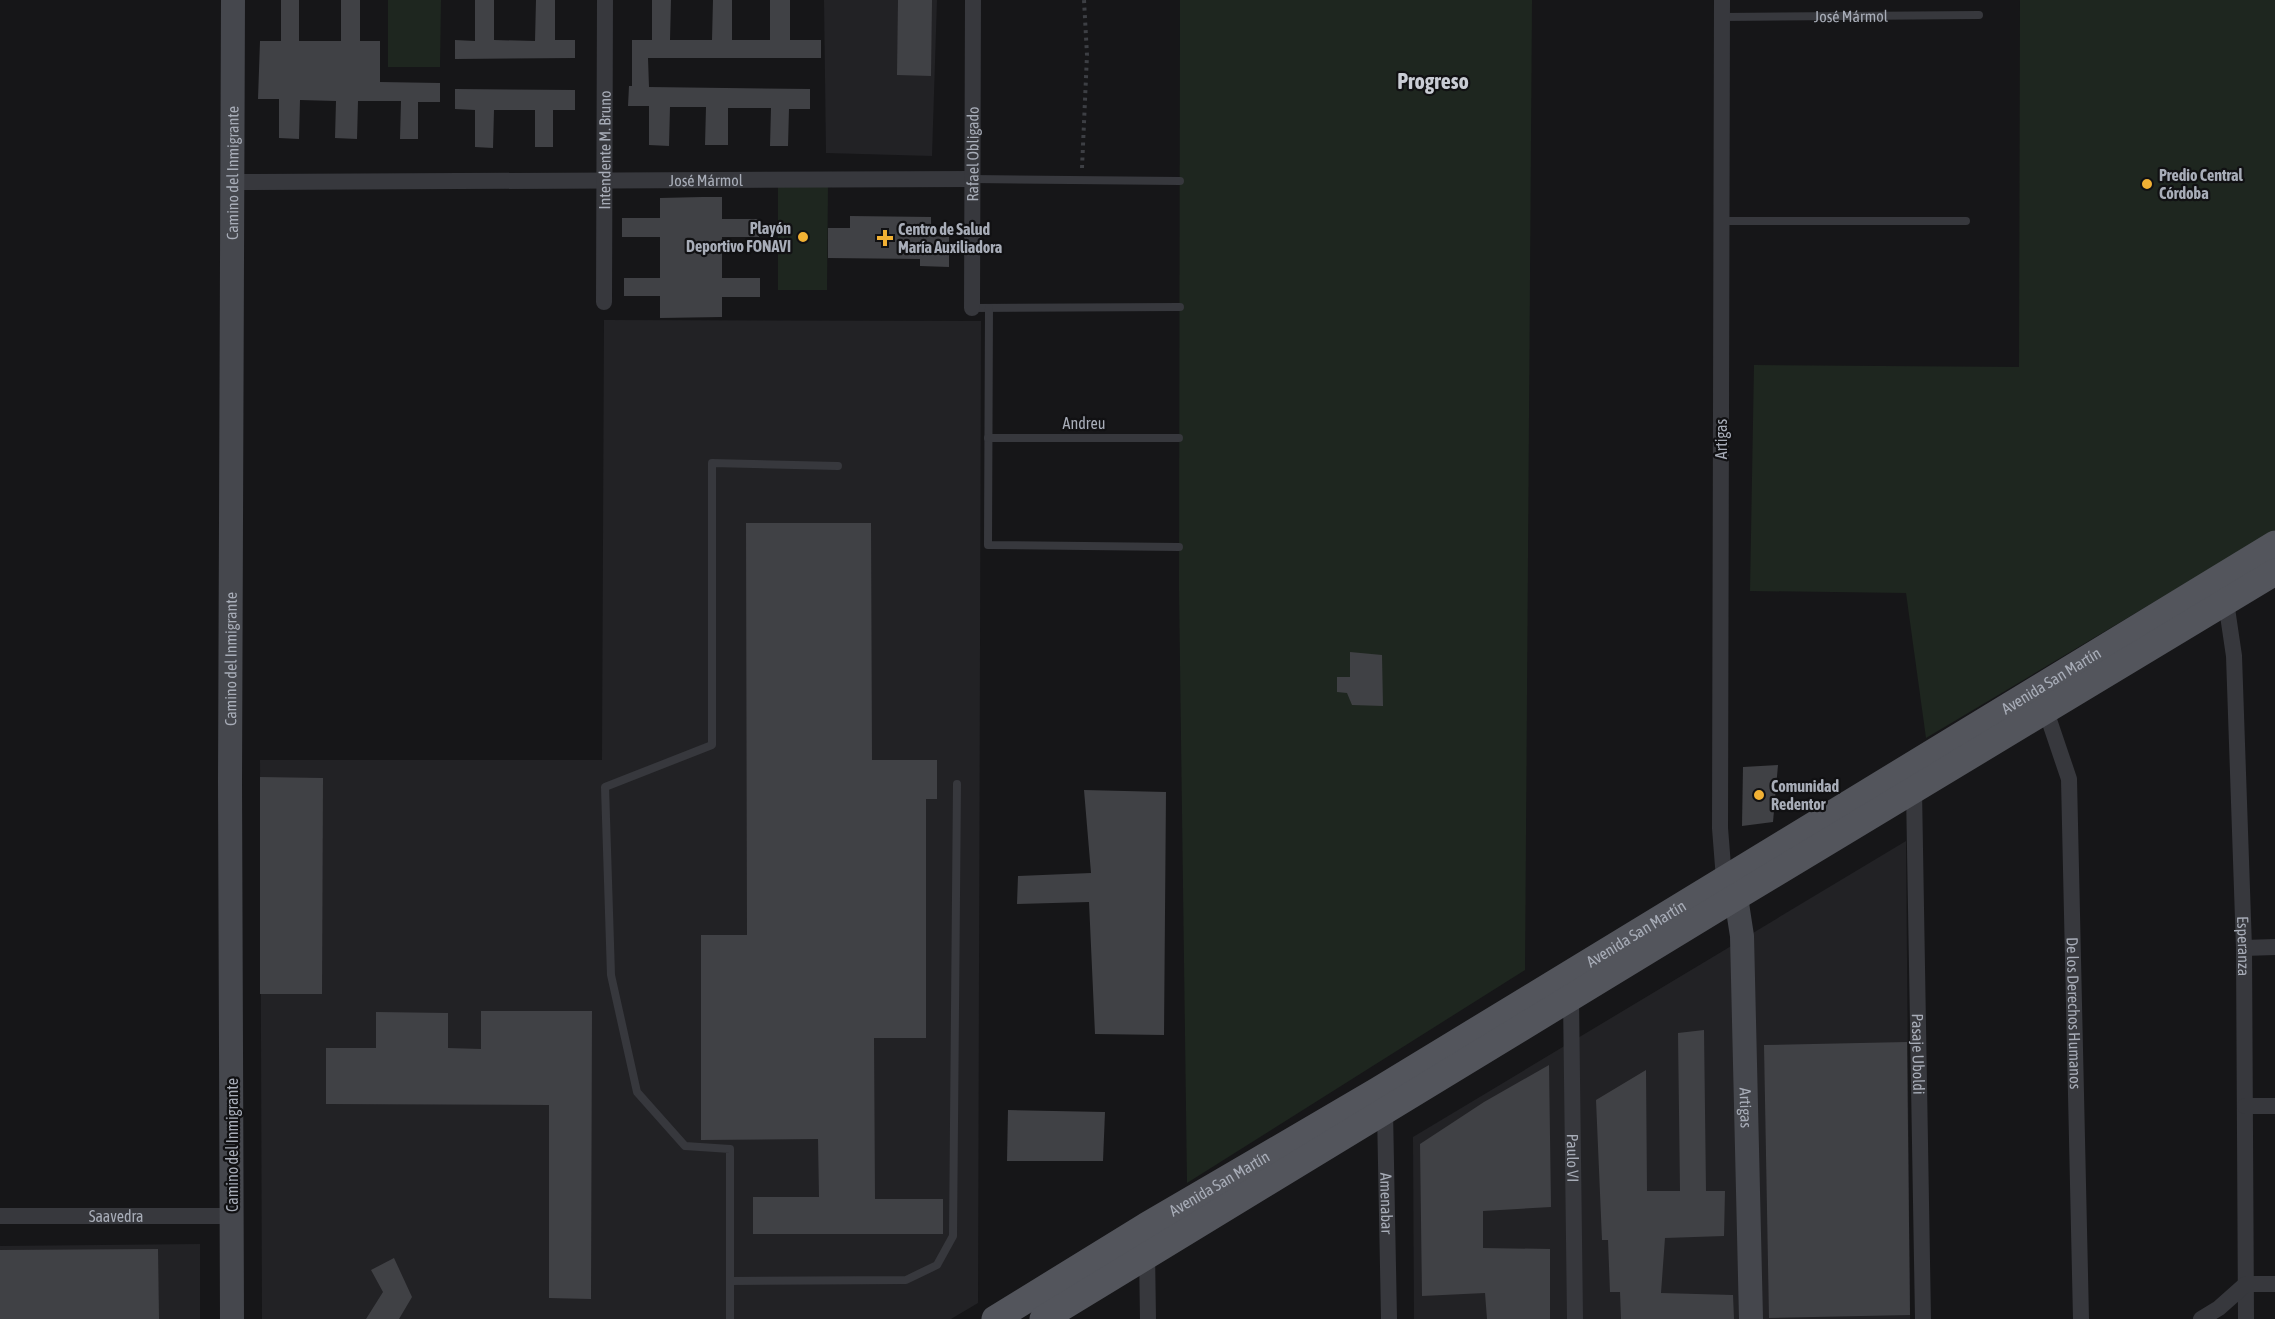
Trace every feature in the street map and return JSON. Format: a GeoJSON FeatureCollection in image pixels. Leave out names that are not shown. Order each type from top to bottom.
{"type":"FeatureCollection","features":[{"type":"Feature","properties":{"kind":"main road","name":"Camino del Inmigrante"},"geometry":{"type":"LineString","coordinates":[[232,1319],[230,805],[233,0]]}},
{"type":"Feature","properties":{"kind":"main road","name":"Avenida San Martín"},"geometry":{"type":"LineString","coordinates":[[1381,1101],[1571,998],[1730,888],[1914,790],[2046,711],[2223,589],[2275,544]]}},
{"type":"Feature","properties":{"kind":"main road","name":"Avenida San Martín"},"geometry":{"type":"LineString","coordinates":[[995,1319],[1147,1241],[2223,589],[2275,572]]}},
{"type":"Feature","properties":{"kind":"main road","name":"Artigas"},"geometry":{"type":"LineString","coordinates":[[1730,888],[1742,936],[1751,1319]]}},
{"type":"Feature","properties":{"kind":"main road","name":"Avenida San Martín"},"geometry":{"type":"LineString","coordinates":[[1044,1319],[1147,1241]]}},
{"type":"Feature","properties":{"kind":"street","name":"Intendente M. Bruno"},"geometry":{"type":"LineString","coordinates":[[604,0],[604,302]]}},
{"type":"Feature","properties":{"kind":"street","name":"Rafael Obligado"},"geometry":{"type":"LineString","coordinates":[[972,308],[973,0]]}},
{"type":"Feature","properties":{"kind":"street","name":"Artigas"},"geometry":{"type":"LineString","coordinates":[[1722,8],[1720,828],[1730,888]]}},
{"type":"Feature","properties":{"kind":"street","name":"José Mármol"},"geometry":{"type":"LineString","coordinates":[[232,182],[972,179]]}},
{"type":"Feature","properties":{"kind":"street","name":"Esperanza"},"geometry":{"type":"LineString","coordinates":[[2223,589],[2234,656],[2244,948],[2246,1319]]}},
{"type":"Feature","properties":{"kind":"street","name":"De los Derechos Humanos"},"geometry":{"type":"LineString","coordinates":[[2046,711],[2070,779],[2081,1319]]}},
{"type":"Feature","properties":{"kind":"street","name":"Pasaje Uboldi"},"geometry":{"type":"LineString","coordinates":[[1914,790],[1923,1319]]}},
{"type":"Feature","properties":{"kind":"street"},"geometry":{"type":"LineString","coordinates":[[2244,948],[2275,948]]}},
{"type":"Feature","properties":{"kind":"street","name":"Paulo VI"},"geometry":{"type":"LineString","coordinates":[[1571,998],[1575,1319]]}},
{"type":"Feature","properties":{"kind":"street","name":"Amenabar"},"geometry":{"type":"LineString","coordinates":[[1381,1101],[1389,1319]]}},
{"type":"Feature","properties":{"kind":"street"},"geometry":{"type":"LineString","coordinates":[[2245,1106],[2275,1106]]}},
{"type":"Feature","properties":{"kind":"street","name":"Saavedra"},"geometry":{"type":"LineString","coordinates":[[0,1216],[232,1216]]}},
{"type":"Feature","properties":{"kind":"street"},"geometry":{"type":"LineString","coordinates":[[1147,1241],[1148,1319]]}},
{"type":"Feature","properties":{"kind":"street"},"geometry":{"type":"LineString","coordinates":[[2201,1319],[2219,1308],[2246,1284],[2275,1284]]}},
{"type":"Feature","properties":{"kind":"lane","name":"José Mármol"},"geometry":{"type":"LineString","coordinates":[[1722,8],[1979,15]]}},
{"type":"Feature","properties":{"kind":"lane","name":"José Mármol"},"geometry":{"type":"LineString","coordinates":[[972,179],[1180,181]]}},
{"type":"Feature","properties":{"kind":"lane"},"geometry":{"type":"LineString","coordinates":[[1722,221],[1966,221]]}},
{"type":"Feature","properties":{"kind":"lane"},"geometry":{"type":"LineString","coordinates":[[972,308],[1179,307]]}},
{"type":"Feature","properties":{"kind":"lane"},"geometry":{"type":"LineString","coordinates":[[989,308],[988,545],[1179,547]]}},
{"type":"Feature","properties":{"kind":"lane","name":"Andreu"},"geometry":{"type":"LineString","coordinates":[[988,438],[1179,438]]}},
{"type":"Feature","properties":{"kind":"lane"},"geometry":{"type":"LineString","coordinates":[[730,1319],[730,1149],[685,1146],[637,1092],[611,975],[605,787],[712,745],[712,463],[838,466]]}},
{"type":"Feature","properties":{"kind":"lane"},"geometry":{"type":"LineString","coordinates":[[730,1281],[906,1280],[937,1265],[953,1236],[957,784]]}},
{"type":"Feature","properties":{"kind":"path"},"geometry":{"type":"LineString","coordinates":[[1081,180],[1087,55],[1084,0]]}},
{"type":"Feature","properties":{"kind":"shaded area"},"geometry":{"type":"Polygon","coordinates":[[[388,0],[441,0],[440,67],[388,67],[388,0]]]}},
{"type":"Feature","properties":{"kind":"shaded area"},"geometry":{"type":"Polygon","coordinates":[[[824,0],[937,0],[932,156],[826,153],[824,0]]]}},
{"type":"Feature","properties":{"kind":"shaded area"},"geometry":{"type":"Polygon","coordinates":[[[1180,0],[1532,0],[1525,970],[1187,1183],[1179,589],[1180,0]]]}},
{"type":"Feature","properties":{"kind":"shaded area","name":"Predio Central Córdoba"},"geometry":{"type":"Polygon","coordinates":[[[2020,0],[2275,0],[2275,530],[1926,738],[1906,593],[1750,591],[1754,365],[2019,367],[2020,0]]]}},
{"type":"Feature","properties":{"kind":"shaded area","name":"Playón Deportivo FONAVI"},"geometry":{"type":"Polygon","coordinates":[[[778,184],[828,184],[827,290],[778,290],[778,184]]]}},
{"type":"Feature","properties":{"kind":"shaded area"},"geometry":{"type":"Polygon","coordinates":[[[604,320],[981,321],[978,1303],[951,1319],[262,1319],[260,760],[602,760],[604,320]]]}},
{"type":"Feature","properties":{"kind":"shaded area"},"geometry":{"type":"Polygon","coordinates":[[[1906,841],[1910,1319],[1414,1319],[1413,1137],[1906,841]]]}},
{"type":"Feature","properties":{"kind":"shaded area"},"geometry":{"type":"Polygon","coordinates":[[[200,1244],[200,1319],[0,1319],[0,1246],[200,1244]]]}},
{"type":"Feature","properties":{"kind":"building"},"geometry":{"type":"Polygon","coordinates":[[[281,0],[299,0],[299,41],[341,41],[341,0],[360,0],[360,41],[380,41],[380,82],[440,83],[440,102],[418,102],[418,139],[400,139],[401,101],[358,101],[357,139],[335,138],[336,101],[300,100],[299,139],[279,138],[279,99],[258,99],[260,41],[281,41],[281,0]]]}},
{"type":"Feature","properties":{"kind":"building"},"geometry":{"type":"Polygon","coordinates":[[[475,0],[494,0],[494,40],[535,41],[536,0],[555,0],[555,40],[575,40],[575,58],[455,59],[455,40],[475,41],[475,0]]]}},
{"type":"Feature","properties":{"kind":"building"},"geometry":{"type":"Polygon","coordinates":[[[652,0],[671,0],[670,40],[712,40],[713,0],[732,0],[732,40],[770,40],[770,0],[790,0],[790,40],[821,40],[821,58],[648,58],[649,87],[810,89],[810,109],[789,109],[788,146],[770,146],[771,108],[728,108],[728,145],[705,145],[706,107],[670,107],[669,146],[649,145],[649,106],[628,106],[629,86],[632,86],[632,40],[652,40],[652,0]]]}},
{"type":"Feature","properties":{"kind":"building"},"geometry":{"type":"Polygon","coordinates":[[[898,0],[932,0],[931,76],[897,75],[898,0]]]}},
{"type":"Feature","properties":{"kind":"building"},"geometry":{"type":"Polygon","coordinates":[[[455,89],[575,90],[575,110],[553,110],[553,147],[535,147],[535,110],[494,110],[493,148],[475,147],[475,110],[455,109],[455,89]]]}},
{"type":"Feature","properties":{"kind":"building"},"geometry":{"type":"Polygon","coordinates":[[[722,197],[722,219],[758,219],[759,237],[722,237],[722,278],[760,278],[760,297],[722,297],[722,317],[660,318],[660,296],[624,296],[624,278],[660,278],[660,237],[622,237],[622,218],[660,218],[660,198],[722,197]]]}},
{"type":"Feature","properties":{"kind":"building"},"geometry":{"type":"Polygon","coordinates":[[[850,216],[931,217],[931,236],[949,237],[949,267],[920,266],[920,259],[828,258],[828,228],[850,228],[850,216]]]}},
{"type":"Feature","properties":{"kind":"building"},"geometry":{"type":"Polygon","coordinates":[[[746,523],[871,523],[872,760],[937,760],[937,799],[926,799],[926,1038],[874,1038],[875,1199],[943,1199],[943,1234],[753,1234],[753,1197],[819,1197],[818,1139],[701,1140],[701,935],[747,935],[746,523]]]}},
{"type":"Feature","properties":{"kind":"building"},"geometry":{"type":"Polygon","coordinates":[[[1350,652],[1382,655],[1383,706],[1352,705],[1347,693],[1337,692],[1337,677],[1350,677],[1350,652]]]}},
{"type":"Feature","properties":{"kind":"building","name":"Comunidad Redentor"},"geometry":{"type":"Polygon","coordinates":[[[1778,765],[1773,822],[1742,826],[1743,767],[1778,765]]]}},
{"type":"Feature","properties":{"kind":"building"},"geometry":{"type":"Polygon","coordinates":[[[260,777],[323,778],[322,994],[260,994],[260,777]]]}},
{"type":"Feature","properties":{"kind":"building"},"geometry":{"type":"Polygon","coordinates":[[[1084,790],[1166,792],[1164,1035],[1095,1034],[1089,902],[1017,904],[1018,876],[1091,873],[1084,790]]]}},
{"type":"Feature","properties":{"kind":"building"},"geometry":{"type":"Polygon","coordinates":[[[481,1011],[592,1011],[591,1299],[549,1298],[549,1105],[326,1104],[326,1048],[376,1048],[376,1012],[448,1013],[448,1048],[481,1049],[481,1011]]]}},
{"type":"Feature","properties":{"kind":"building"},"geometry":{"type":"Polygon","coordinates":[[[1704,1030],[1706,1191],[1725,1191],[1724,1236],[1665,1238],[1661,1293],[1733,1295],[1734,1319],[1621,1319],[1620,1292],[1610,1292],[1608,1240],[1602,1240],[1596,1100],[1646,1070],[1647,1191],[1680,1191],[1678,1033],[1704,1030]]]}},
{"type":"Feature","properties":{"kind":"building"},"geometry":{"type":"Polygon","coordinates":[[[1907,1042],[1910,1315],[1769,1318],[1764,1045],[1907,1042]]]}},
{"type":"Feature","properties":{"kind":"building"},"geometry":{"type":"Polygon","coordinates":[[[1549,1065],[1551,1207],[1483,1211],[1483,1248],[1550,1249],[1550,1319],[1487,1319],[1485,1293],[1422,1296],[1420,1144],[1484,1102],[1549,1065]]]}},
{"type":"Feature","properties":{"kind":"building"},"geometry":{"type":"Polygon","coordinates":[[[1008,1110],[1105,1112],[1103,1161],[1007,1161],[1008,1110]]]}},
{"type":"Feature","properties":{"kind":"building"},"geometry":{"type":"Polygon","coordinates":[[[158,1249],[159,1319],[0,1319],[0,1250],[158,1249]]]}},
{"type":"Feature","properties":{"kind":"building"},"geometry":{"type":"Polygon","coordinates":[[[394,1258],[412,1297],[399,1319],[366,1319],[383,1292],[371,1270],[394,1258]]]}},
{"type":"Feature","properties":{"kind":"place","name":"Predio Central Córdoba"},"geometry":{"type":"Point","coordinates":[2147,184]}},
{"type":"Feature","properties":{"kind":"place","name":"Playón Deportivo FONAVI"},"geometry":{"type":"Point","coordinates":[803,237]}},
{"type":"Feature","properties":{"kind":"place","name":"Centro de Salud María Auxiliadora"},"geometry":{"type":"Point","coordinates":[885,238]}},
{"type":"Feature","properties":{"kind":"place","name":"Comunidad Redentor"},"geometry":{"type":"Point","coordinates":[1759,795]}},
{"type":"Feature","properties":{"kind":"district","name":"Progreso"},"geometry":{"type":"Point","coordinates":[1433,81]}}]}
